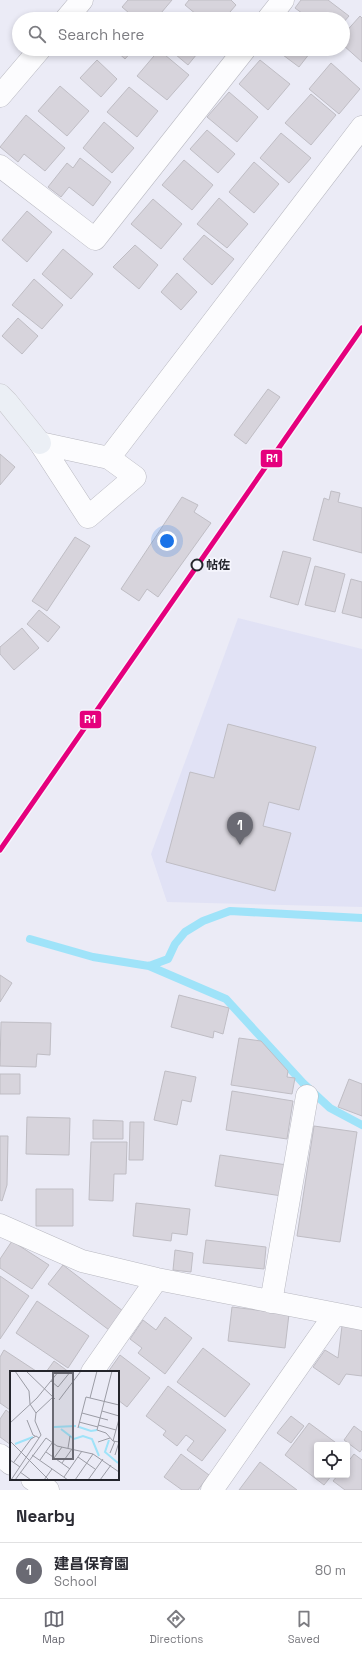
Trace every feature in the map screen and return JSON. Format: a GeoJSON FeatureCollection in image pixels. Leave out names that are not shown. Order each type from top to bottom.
{"type":"FeatureCollection","features":[{"type":"Feature","properties":{"kind":"main road"},"geometry":{"type":"LineString","coordinates":[[2,402],[40,443]]}},
{"type":"Feature","properties":{"kind":"street"},"geometry":{"type":"LineString","coordinates":[[72,12],[82,0]]}},
{"type":"Feature","properties":{"kind":"street"},"geometry":{"type":"LineString","coordinates":[[274,12],[283,0]]}},
{"type":"Feature","properties":{"kind":"street"},"geometry":{"type":"LineString","coordinates":[[0,96],[34,56]]}},
{"type":"Feature","properties":{"kind":"street"},"geometry":{"type":"LineString","coordinates":[[0,166],[94,239],[239,56]]}},
{"type":"Feature","properties":{"kind":"street"},"geometry":{"type":"LineString","coordinates":[[109,458],[362,127]]}},
{"type":"Feature","properties":{"kind":"street"},"geometry":{"type":"LineString","coordinates":[[40,443],[109,458],[135,477],[88,517],[40,443]]}},
{"type":"Feature","properties":{"kind":"street"},"geometry":{"type":"LineString","coordinates":[[271,1302],[307,1096]]}},
{"type":"Feature","properties":{"kind":"street"},"geometry":{"type":"LineString","coordinates":[[0,1224],[82,1260],[157,1279],[362,1319]]}},
{"type":"Feature","properties":{"kind":"street"},"geometry":{"type":"LineString","coordinates":[[93,1371],[157,1279]]}},
{"type":"Feature","properties":{"kind":"street"},"geometry":{"type":"LineString","coordinates":[[212,1490],[335,1314]]}},
{"type":"Feature","properties":{"kind":"street"},"geometry":{"type":"LineString","coordinates":[[0,1455],[10,1463]]}},
{"type":"Feature","properties":{"kind":"street"},"geometry":{"type":"LineString","coordinates":[[33,1480],[48,1490]]}},
{"type":"Feature","properties":{"kind":"shaded area"},"geometry":{"type":"Polygon","coordinates":[[[238,618],[362,649],[362,907],[167,902],[151,854],[238,618]]]}},
{"type":"Feature","properties":{"kind":"building"},"geometry":{"type":"Polygon","coordinates":[[[128,0],[172,0],[162,12],[128,12],[122,7],[128,0]]]}},
{"type":"Feature","properties":{"kind":"building"},"geometry":{"type":"Polygon","coordinates":[[[189,0],[231,0],[236,5],[230,12],[194,12],[185,5],[189,0]]]}},
{"type":"Feature","properties":{"kind":"building"},"geometry":{"type":"Polygon","coordinates":[[[301,0],[328,0],[344,12],[300,12],[295,8],[301,0]]]}},
{"type":"Feature","properties":{"kind":"building"},"geometry":{"type":"Polygon","coordinates":[[[360,16],[362,18],[362,62],[350,51],[350,27],[360,16]]]}},
{"type":"Feature","properties":{"kind":"building"},"geometry":{"type":"Polygon","coordinates":[[[154,56],[166,56],[189,75],[167,100],[137,76],[154,56]]]}},
{"type":"Feature","properties":{"kind":"building"},"geometry":{"type":"Polygon","coordinates":[[[177,56],[195,56],[188,65],[177,56]]]}},
{"type":"Feature","properties":{"kind":"building"},"geometry":{"type":"Polygon","coordinates":[[[284,56],[308,56],[299,67],[284,56]]]}},
{"type":"Feature","properties":{"kind":"building"},"geometry":{"type":"Polygon","coordinates":[[[97,60],[117,79],[101,97],[80,78],[97,60]]]}},
{"type":"Feature","properties":{"kind":"building"},"geometry":{"type":"Polygon","coordinates":[[[260,60],[290,84],[268,110],[239,84],[260,60]]]}},
{"type":"Feature","properties":{"kind":"building"},"geometry":{"type":"Polygon","coordinates":[[[331,63],[360,89],[339,114],[309,89],[331,63]]]}},
{"type":"Feature","properties":{"kind":"building"},"geometry":{"type":"Polygon","coordinates":[[[60,86],[89,111],[67,136],[38,111],[60,86]]]}},
{"type":"Feature","properties":{"kind":"building"},"geometry":{"type":"Polygon","coordinates":[[[129,87],[158,111],[137,137],[107,112],[129,87]]]}},
{"type":"Feature","properties":{"kind":"building"},"geometry":{"type":"Polygon","coordinates":[[[229,92],[258,117],[237,142],[207,117],[229,92]]]}},
{"type":"Feature","properties":{"kind":"building"},"geometry":{"type":"Polygon","coordinates":[[[311,94],[336,115],[311,145],[285,123],[311,94]]]}},
{"type":"Feature","properties":{"kind":"building"},"geometry":{"type":"Polygon","coordinates":[[[26,115],[65,148],[45,171],[24,154],[18,162],[0,147],[26,115]]]}},
{"type":"Feature","properties":{"kind":"building"},"geometry":{"type":"Polygon","coordinates":[[[104,122],[134,148],[112,173],[83,148],[104,122]]]}},
{"type":"Feature","properties":{"kind":"building"},"geometry":{"type":"Polygon","coordinates":[[[207,130],[235,154],[218,173],[190,149],[207,130]]]}},
{"type":"Feature","properties":{"kind":"building"},"geometry":{"type":"Polygon","coordinates":[[[281,133],[311,158],[289,183],[260,158],[281,133]]]}},
{"type":"Feature","properties":{"kind":"building"},"geometry":{"type":"Polygon","coordinates":[[[80,158],[111,182],[93,206],[69,187],[61,197],[48,187],[67,163],[73,168],[80,158]]]}},
{"type":"Feature","properties":{"kind":"building"},"geometry":{"type":"Polygon","coordinates":[[[184,160],[213,185],[192,210],[162,185],[184,160]]]}},
{"type":"Feature","properties":{"kind":"building"},"geometry":{"type":"Polygon","coordinates":[[[254,162],[279,184],[254,213],[229,192],[254,162]]]}},
{"type":"Feature","properties":{"kind":"building"},"geometry":{"type":"Polygon","coordinates":[[[219,198],[248,224],[227,248],[197,224],[219,198]]]}},
{"type":"Feature","properties":{"kind":"building"},"geometry":{"type":"Polygon","coordinates":[[[153,199],[182,224],[161,249],[131,224],[153,199]]]}},
{"type":"Feature","properties":{"kind":"building"},"geometry":{"type":"Polygon","coordinates":[[[27,211],[52,232],[27,262],[2,240],[27,211]]]}},
{"type":"Feature","properties":{"kind":"building"},"geometry":{"type":"Polygon","coordinates":[[[204,235],[234,259],[212,285],[183,259],[204,235]]]}},
{"type":"Feature","properties":{"kind":"building"},"geometry":{"type":"Polygon","coordinates":[[[135,245],[158,265],[139,289],[113,267],[135,245]]]}},
{"type":"Feature","properties":{"kind":"building"},"geometry":{"type":"Polygon","coordinates":[[[63,249],[93,274],[71,299],[42,274],[63,249]]]}},
{"type":"Feature","properties":{"kind":"building"},"geometry":{"type":"Polygon","coordinates":[[[177,273],[197,292],[181,310],[161,292],[177,273]]]}},
{"type":"Feature","properties":{"kind":"building"},"geometry":{"type":"Polygon","coordinates":[[[34,279],[63,305],[42,329],[12,305],[34,279]]]}},
{"type":"Feature","properties":{"kind":"building"},"geometry":{"type":"Polygon","coordinates":[[[18,318],[38,336],[22,354],[2,336],[18,318]]]}},
{"type":"Feature","properties":{"kind":"building"},"geometry":{"type":"Polygon","coordinates":[[[268,389],[280,397],[246,444],[234,435],[268,389]]]}},
{"type":"Feature","properties":{"kind":"building"},"geometry":{"type":"Polygon","coordinates":[[[0,454],[15,467],[0,485],[0,454]]]}},
{"type":"Feature","properties":{"kind":"building"},"geometry":{"type":"Polygon","coordinates":[[[331,491],[340,493],[338,502],[362,508],[362,553],[313,540],[324,498],[329,500],[331,491]]]}},
{"type":"Feature","properties":{"kind":"building"},"geometry":{"type":"Polygon","coordinates":[[[182,497],[198,505],[194,512],[211,523],[158,597],[147,589],[139,601],[121,589],[182,497]]]}},
{"type":"Feature","properties":{"kind":"building"},"geometry":{"type":"Polygon","coordinates":[[[75,537],[90,546],[47,611],[32,601],[75,537]]]}},
{"type":"Feature","properties":{"kind":"building"},"geometry":{"type":"Polygon","coordinates":[[[283,551],[311,558],[298,605],[270,597],[283,551]]]}},
{"type":"Feature","properties":{"kind":"building"},"geometry":{"type":"Polygon","coordinates":[[[315,566],[345,574],[335,612],[305,605],[315,566]]]}},
{"type":"Feature","properties":{"kind":"building"},"geometry":{"type":"Polygon","coordinates":[[[351,579],[362,582],[362,618],[342,613],[351,579]]]}},
{"type":"Feature","properties":{"kind":"building"},"geometry":{"type":"Polygon","coordinates":[[[39,610],[60,627],[48,642],[27,624],[39,610]]]}},
{"type":"Feature","properties":{"kind":"building"},"geometry":{"type":"Polygon","coordinates":[[[22,628],[39,648],[14,670],[0,654],[0,647],[22,628]]]}},
{"type":"Feature","properties":{"kind":"building"},"geometry":{"type":"Polygon","coordinates":[[[228,724],[316,747],[299,810],[269,802],[263,826],[291,833],[275,891],[166,862],[190,772],[214,778],[228,724]]]}},
{"type":"Feature","properties":{"kind":"building"},"geometry":{"type":"Polygon","coordinates":[[[0,975],[12,983],[0,1002],[0,975]]]}},
{"type":"Feature","properties":{"kind":"building"},"geometry":{"type":"Polygon","coordinates":[[[179,995],[229,1008],[223,1034],[214,1031],[213,1038],[171,1027],[179,995]]]}},
{"type":"Feature","properties":{"kind":"building"},"geometry":{"type":"Polygon","coordinates":[[[1,1022],[51,1023],[50,1055],[37,1054],[36,1067],[0,1066],[1,1022]]]}},
{"type":"Feature","properties":{"kind":"building"},"geometry":{"type":"Polygon","coordinates":[[[239,1038],[261,1041],[288,1071],[287,1077],[295,1078],[292,1094],[231,1085],[239,1038]]]}},
{"type":"Feature","properties":{"kind":"building"},"geometry":{"type":"Polygon","coordinates":[[[165,1071],[196,1077],[191,1102],[182,1100],[177,1125],[154,1120],[165,1071]]]}},
{"type":"Feature","properties":{"kind":"building"},"geometry":{"type":"Polygon","coordinates":[[[0,1074],[20,1074],[20,1094],[0,1094],[0,1074]]]}},
{"type":"Feature","properties":{"kind":"building"},"geometry":{"type":"Polygon","coordinates":[[[349,1079],[362,1084],[362,1116],[338,1107],[349,1079]]]}},
{"type":"Feature","properties":{"kind":"building"},"geometry":{"type":"Polygon","coordinates":[[[232,1091],[293,1101],[287,1139],[226,1130],[232,1091]]]}},
{"type":"Feature","properties":{"kind":"building"},"geometry":{"type":"Polygon","coordinates":[[[27,1117],[70,1118],[69,1155],[26,1154],[27,1117]]]}},
{"type":"Feature","properties":{"kind":"building"},"geometry":{"type":"Polygon","coordinates":[[[93,1120],[123,1121],[123,1139],[93,1139],[93,1120]]]}},
{"type":"Feature","properties":{"kind":"building"},"geometry":{"type":"Polygon","coordinates":[[[130,1122],[144,1122],[143,1160],[129,1160],[130,1122]]]}},
{"type":"Feature","properties":{"kind":"building"},"geometry":{"type":"Polygon","coordinates":[[[314,1126],[357,1132],[340,1242],[297,1236],[314,1126]]]}},
{"type":"Feature","properties":{"kind":"building"},"geometry":{"type":"Polygon","coordinates":[[[0,1136],[8,1136],[7,1185],[2,1201],[0,1200],[0,1136]]]}},
{"type":"Feature","properties":{"kind":"building"},"geometry":{"type":"Polygon","coordinates":[[[91,1142],[127,1142],[126,1174],[114,1174],[113,1201],[89,1200],[91,1142]]]}},
{"type":"Feature","properties":{"kind":"building"},"geometry":{"type":"Polygon","coordinates":[[[220,1155],[287,1165],[282,1196],[215,1186],[220,1155]]]}},
{"type":"Feature","properties":{"kind":"building"},"geometry":{"type":"Polygon","coordinates":[[[36,1189],[73,1189],[73,1226],[36,1226],[36,1189]]]}},
{"type":"Feature","properties":{"kind":"building"},"geometry":{"type":"Polygon","coordinates":[[[136,1203],[190,1209],[187,1235],[172,1233],[171,1241],[133,1236],[136,1203]]]}},
{"type":"Feature","properties":{"kind":"building"},"geometry":{"type":"Polygon","coordinates":[[[206,1240],[266,1247],[264,1269],[203,1263],[206,1240]]]}},
{"type":"Feature","properties":{"kind":"building"},"geometry":{"type":"Polygon","coordinates":[[[12,1241],[49,1265],[32,1289],[0,1268],[0,1259],[12,1241]]]}},
{"type":"Feature","properties":{"kind":"building"},"geometry":{"type":"Polygon","coordinates":[[[175,1250],[193,1253],[191,1272],[173,1270],[175,1250]]]}},
{"type":"Feature","properties":{"kind":"building"},"geometry":{"type":"Polygon","coordinates":[[[63,1265],[123,1311],[109,1330],[48,1284],[63,1265]]]}},
{"type":"Feature","properties":{"kind":"building"},"geometry":{"type":"Polygon","coordinates":[[[0,1276],[29,1296],[0,1339],[0,1276]]]}},
{"type":"Feature","properties":{"kind":"building"},"geometry":{"type":"Polygon","coordinates":[[[37,1301],[89,1336],[68,1368],[16,1333],[37,1301]]]}},
{"type":"Feature","properties":{"kind":"building"},"geometry":{"type":"Polygon","coordinates":[[[232,1307],[289,1314],[285,1348],[228,1341],[232,1307]]]}},
{"type":"Feature","properties":{"kind":"building"},"geometry":{"type":"Polygon","coordinates":[[[165,1317],[192,1338],[165,1374],[138,1353],[142,1348],[130,1339],[143,1320],[156,1330],[165,1317]]]}},
{"type":"Feature","properties":{"kind":"building"},"geometry":{"type":"Polygon","coordinates":[[[342,1326],[362,1329],[362,1376],[346,1374],[339,1385],[313,1367],[325,1350],[338,1358],[342,1326]]]}},
{"type":"Feature","properties":{"kind":"building"},"geometry":{"type":"Polygon","coordinates":[[[203,1348],[250,1384],[225,1417],[177,1382],[203,1348]]]}},
{"type":"Feature","properties":{"kind":"building"},"geometry":{"type":"Polygon","coordinates":[[[4,1350],[36,1371],[10,1371],[10,1410],[0,1403],[0,1357],[4,1350]]]}},
{"type":"Feature","properties":{"kind":"building"},"geometry":{"type":"Polygon","coordinates":[[[120,1355],[150,1378],[127,1407],[119,1401],[119,1371],[109,1371],[120,1355]]]}},
{"type":"Feature","properties":{"kind":"building"},"geometry":{"type":"Polygon","coordinates":[[[54,1361],[68,1371],[47,1371],[54,1361]]]}},
{"type":"Feature","properties":{"kind":"building"},"geometry":{"type":"Polygon","coordinates":[[[168,1386],[226,1430],[202,1461],[187,1450],[194,1441],[186,1435],[177,1446],[163,1435],[166,1431],[146,1416],[168,1386]]]}},
{"type":"Feature","properties":{"kind":"building"},"geometry":{"type":"Polygon","coordinates":[[[6,1410],[10,1413],[10,1444],[0,1437],[0,1419],[6,1410]]]}},
{"type":"Feature","properties":{"kind":"building"},"geometry":{"type":"Polygon","coordinates":[[[291,1416],[304,1426],[291,1443],[277,1433],[291,1416]]]}},
{"type":"Feature","properties":{"kind":"building"},"geometry":{"type":"Polygon","coordinates":[[[309,1423],[335,1442],[314,1442],[314,1477],[285,1455],[309,1423]]]}},
{"type":"Feature","properties":{"kind":"building"},"geometry":{"type":"Polygon","coordinates":[[[354,1426],[362,1432],[362,1449],[360,1452],[350,1444],[350,1442],[344,1440],[354,1426]]]}},
{"type":"Feature","properties":{"kind":"building"},"geometry":{"type":"Polygon","coordinates":[[[181,1454],[209,1475],[198,1490],[182,1490],[164,1477],[181,1454]]]}},
{"type":"Feature","properties":{"kind":"building"},"geometry":{"type":"Polygon","coordinates":[[[354,1454],[362,1460],[362,1490],[345,1490],[333,1481],[336,1478],[350,1478],[350,1459],[354,1454]]]}},
{"type":"Feature","properties":{"kind":"building"},"geometry":{"type":"Polygon","coordinates":[[[260,1462],[297,1490],[239,1490],[260,1462]]]}},
{"type":"Feature","properties":{"kind":"building"},"geometry":{"type":"Polygon","coordinates":[[[315,1478],[330,1478],[324,1485],[315,1478]]]}},
{"type":"Feature","properties":{"kind":"waterway"},"geometry":{"type":"LineString","coordinates":[[30,939],[93,957],[149,966],[168,959],[175,944],[185,932],[203,921],[230,911],[362,918]]}},
{"type":"Feature","properties":{"kind":"waterway"},"geometry":{"type":"LineString","coordinates":[[149,966],[226,999],[303,1083],[330,1108],[362,1125]]}},
{"type":"Feature","properties":{"kind":"transit line","name":"R1"},"geometry":{"type":"LineString","coordinates":[[0,850],[362,328]]}},
{"type":"Feature","properties":{"kind":"place","name":"帖佐"},"geometry":{"type":"Point","coordinates":[197,565]}},
{"type":"Feature","properties":{"kind":"place","name":"建昌保育園"},"geometry":{"type":"Point","coordinates":[240,845]}}]}
